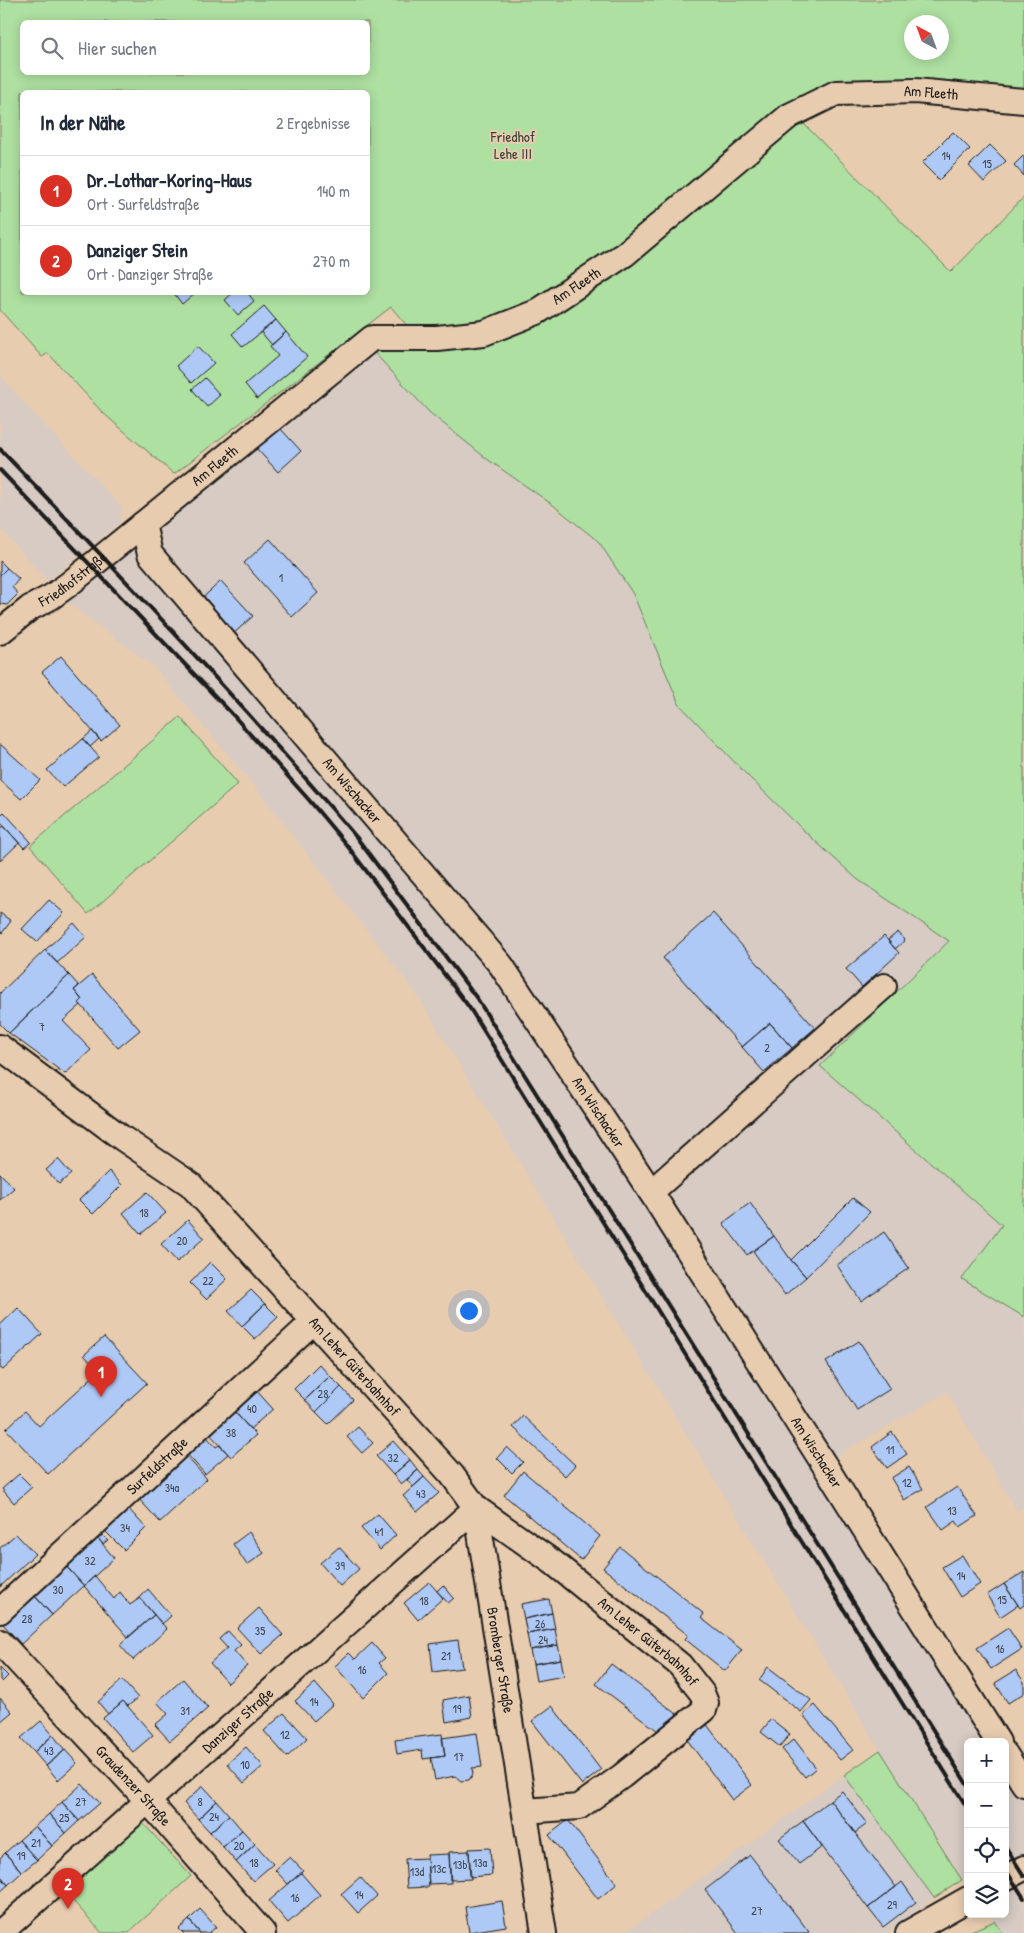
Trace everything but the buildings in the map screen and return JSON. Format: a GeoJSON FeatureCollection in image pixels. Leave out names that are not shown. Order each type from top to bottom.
{"type":"FeatureCollection","features":[{"type":"Feature","properties":{"kind":"street","name":"Am Fleeth"},"geometry":{"type":"LineString","coordinates":[[142,524],[372,338],[437,338],[484,333],[537,312],[625,254],[789,116],[836,92],[915,91],[1024,101]]}},
{"type":"Feature","properties":{"kind":"street","name":"Friedhofstraße"},"geometry":{"type":"LineString","coordinates":[[0,632],[30,608],[63,588],[142,524]]}},
{"type":"Feature","properties":{"kind":"street","name":"Am Wischacker"},"geometry":{"type":"LineString","coordinates":[[142,524],[150,554],[501,965],[651,1192],[828,1468],[996,1738]]}},
{"type":"Feature","properties":{"kind":"street"},"geometry":{"type":"LineString","coordinates":[[651,1192],[884,986]]}},
{"type":"Feature","properties":{"kind":"street","name":"Am Leher Güterbahnhof"},"geometry":{"type":"LineString","coordinates":[[0,1048],[122,1138],[190,1184],[452,1475],[476,1508],[554,1564],[680,1665],[702,1693],[706,1703],[704,1710],[622,1776],[579,1807],[524,1811]]}},
{"type":"Feature","properties":{"kind":"street","name":"Surfeldstraße"},"geometry":{"type":"LineString","coordinates":[[0,1611],[314,1321]]}},
{"type":"Feature","properties":{"kind":"street","name":"Danziger Straße"},"geometry":{"type":"LineString","coordinates":[[0,1933],[476,1508]]}},
{"type":"Feature","properties":{"kind":"street","name":"Bromberger Straße"},"geometry":{"type":"LineString","coordinates":[[476,1508],[544,1933]]}},
{"type":"Feature","properties":{"kind":"street","name":"Graudenzer Straße"},"geometry":{"type":"LineString","coordinates":[[0,1642],[148,1801],[263,1933]]}},
{"type":"Feature","properties":{"kind":"street"},"geometry":{"type":"LineString","coordinates":[[1009,1760],[1024,1784]]}},
{"type":"Feature","properties":{"kind":"street"},"geometry":{"type":"LineString","coordinates":[[1009,1876],[1024,1868]]}},
{"type":"Feature","properties":{"kind":"street"},"geometry":{"type":"LineString","coordinates":[[908,1933],[964,1901]]}},
{"type":"Feature","properties":{"kind":"shaded area"},"geometry":{"type":"Polygon","coordinates":[[[370,348],[429,412],[599,542],[633,594],[653,642],[857,879],[949,941],[820,1066],[1002,1225],[962,1278],[1024,1317],[1024,1507],[1017,1511],[947,1392],[819,1466],[989,1738],[964,1738],[964,1881],[880,1750],[415,992],[255,787],[153,666],[64,600],[370,348]]]}},
{"type":"Feature","properties":{"kind":"shaded area"},"geometry":{"type":"Polygon","coordinates":[[[0,375],[29,409],[122,507],[120,523],[47,581],[0,528],[0,375]]]}},
{"type":"Feature","properties":{"kind":"shaded area"},"geometry":{"type":"Polygon","coordinates":[[[1009,1771],[1024,1795],[1024,1933],[1003,1933],[993,1918],[1009,1918],[1009,1771]]]}},
{"type":"Feature","properties":{"kind":"shaded area"},"geometry":{"type":"Polygon","coordinates":[[[844,1775],[934,1898],[886,1933],[625,1933],[844,1775]]]}},
{"type":"Feature","properties":{"kind":"green space","name":"Friedhof Lehe III"},"geometry":{"type":"Polygon","coordinates":[[[0,0],[1024,0],[1024,93],[832,85],[622,249],[535,306],[493,323],[409,328],[391,307],[174,474],[103,413],[48,353],[42,357],[0,310],[0,0]]]}},
{"type":"Feature","properties":{"kind":"green space"},"geometry":{"type":"Polygon","coordinates":[[[802,122],[951,272],[1024,197],[1024,1317],[962,1279],[1002,1225],[820,1066],[949,941],[857,879],[802,829],[743,771],[679,704],[633,594],[599,542],[553,505],[487,459],[429,412],[370,348],[435,345],[627,261],[802,122]]]}},
{"type":"Feature","properties":{"kind":"green space"},"geometry":{"type":"Polygon","coordinates":[[[180,717],[238,784],[88,914],[30,846],[180,717]]]}},
{"type":"Feature","properties":{"kind":"green space"},"geometry":{"type":"Polygon","coordinates":[[[880,1750],[962,1880],[934,1898],[844,1775],[880,1750]]]}},
{"type":"Feature","properties":{"kind":"green space"},"geometry":{"type":"Polygon","coordinates":[[[142,1822],[191,1876],[128,1933],[102,1933],[65,1892],[142,1822]]]}},
{"type":"Feature","properties":{"kind":"green space"},"geometry":{"type":"Polygon","coordinates":[[[995,1921],[1003,1933],[966,1933],[995,1921]]]}},
{"type":"Feature","properties":{"kind":"railway"},"geometry":{"type":"LineString","coordinates":[[0,449],[182,641],[314,788],[357,838],[478,1000],[966,1783]]}},
{"type":"Feature","properties":{"kind":"railway"},"geometry":{"type":"LineString","coordinates":[[0,470],[233,715],[309,800],[349,848],[469,1007],[964,1803]]}},
{"type":"Feature","properties":{"kind":"railway"},"geometry":{"type":"LineString","coordinates":[[1009,1852],[1024,1876]]}},
{"type":"Feature","properties":{"kind":"railway"},"geometry":{"type":"LineString","coordinates":[[1008,1873],[1024,1898]]}},
{"type":"Feature","properties":{"kind":"place","name":"Dr.-Lothar-Koring-Haus"},"geometry":{"type":"Point","coordinates":[101,1397]}},
{"type":"Feature","properties":{"kind":"place","name":"Danziger Stein"},"geometry":{"type":"Point","coordinates":[68,1909]}}]}
